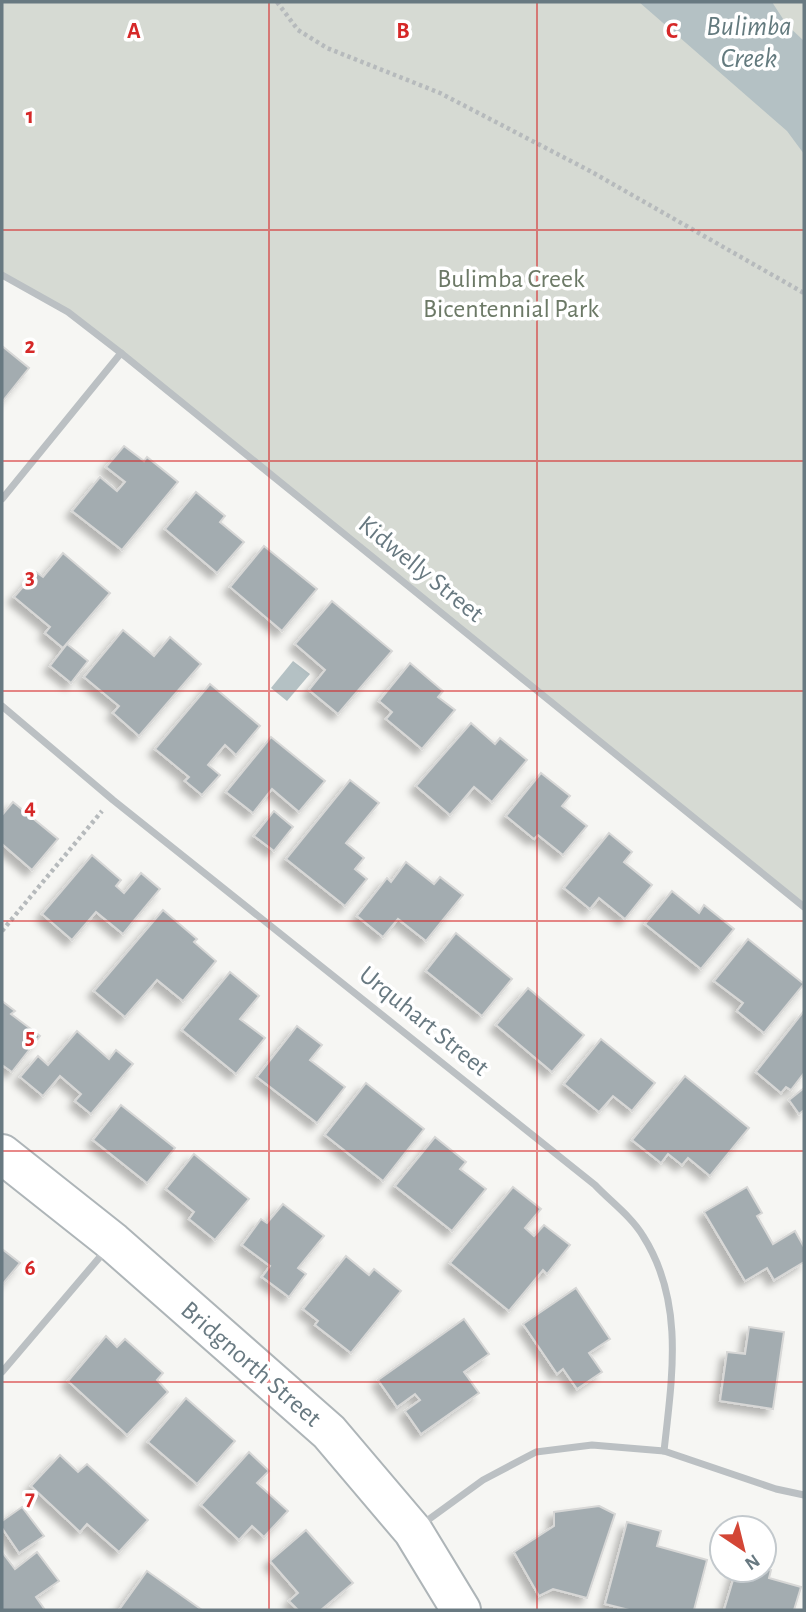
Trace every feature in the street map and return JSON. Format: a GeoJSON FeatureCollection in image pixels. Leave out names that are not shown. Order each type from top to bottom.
{"type":"FeatureCollection","features":[{"type":"Feature","properties":{"kind":"street","name":"Kidwelly Street"},"geometry":{"type":"LineString","coordinates":[[2,275],[68,312],[121,353],[804,907]]}},
{"type":"Feature","properties":{"kind":"street"},"geometry":{"type":"LineString","coordinates":[[2,499],[121,353]]}},
{"type":"Feature","properties":{"kind":"street","name":"Urquhart Street"},"geometry":{"type":"LineString","coordinates":[[2,706],[113,800],[595,1185],[643,1234],[668,1287],[674,1340],[664,1451]]}},
{"type":"Feature","properties":{"kind":"street","name":"Bridgnorth Street"},"geometry":{"type":"LineString","coordinates":[[2,1154],[113,1242],[329,1432],[413,1531],[461,1610]]}},
{"type":"Feature","properties":{"kind":"street"},"geometry":{"type":"LineString","coordinates":[[2,1372],[113,1242]]}},
{"type":"Feature","properties":{"kind":"street"},"geometry":{"type":"LineString","coordinates":[[413,1531],[483,1480],[536,1452],[592,1445],[664,1451],[776,1489],[804,1495]]}},
{"type":"Feature","properties":{"kind":"path"},"geometry":{"type":"LineString","coordinates":[[277,2],[298,30],[327,48],[440,93],[590,171],[804,293]]}},
{"type":"Feature","properties":{"kind":"path"},"geometry":{"type":"LineString","coordinates":[[2,931],[113,800]]}},
{"type":"Feature","properties":{"kind":"green space","name":"Bulimba Creek Bicentennial Park"},"geometry":{"type":"Polygon","coordinates":[[[2,2],[804,2],[804,907],[68,312],[2,275],[2,2]]]}},
{"type":"Feature","properties":{"kind":"water","name":"Bulimba Creek"},"geometry":{"type":"Polygon","coordinates":[[[639,2],[772,2],[787,25],[804,41],[804,154],[787,131],[639,2]]]}},
{"type":"Feature","properties":{"kind":"water"},"geometry":{"type":"Polygon","coordinates":[[[293,661],[310,674],[287,701],[271,688],[293,661]]]}},
{"type":"Feature","properties":{"kind":"building"},"geometry":{"type":"Polygon","coordinates":[[[2,346],[29,368],[2,402],[2,346]]]}},
{"type":"Feature","properties":{"kind":"building"},"geometry":{"type":"Polygon","coordinates":[[[124,446],[144,461],[147,457],[178,482],[122,550],[72,511],[100,477],[117,491],[125,482],[106,467],[124,446]]]}},
{"type":"Feature","properties":{"kind":"building"},"geometry":{"type":"Polygon","coordinates":[[[196,492],[225,516],[220,522],[244,542],[217,573],[165,529],[196,492]]]}},
{"type":"Feature","properties":{"kind":"building"},"geometry":{"type":"Polygon","coordinates":[[[264,546],[317,589],[282,631],[230,587],[264,546]]]}},
{"type":"Feature","properties":{"kind":"building"},"geometry":{"type":"Polygon","coordinates":[[[63,553],[110,593],[63,648],[45,633],[50,627],[14,597],[36,572],[43,577],[63,553]]]}},
{"type":"Feature","properties":{"kind":"building"},"geometry":{"type":"Polygon","coordinates":[[[332,601],[392,651],[338,714],[309,690],[325,670],[295,644],[332,601]]]}},
{"type":"Feature","properties":{"kind":"building"},"geometry":{"type":"Polygon","coordinates":[[[123,630],[154,656],[170,637],[201,664],[139,736],[113,713],[119,706],[84,677],[123,630]]]}},
{"type":"Feature","properties":{"kind":"building"},"geometry":{"type":"Polygon","coordinates":[[[67,644],[88,661],[71,683],[50,666],[67,644]]]}},
{"type":"Feature","properties":{"kind":"building"},"geometry":{"type":"Polygon","coordinates":[[[410,663],[443,691],[438,697],[455,710],[422,749],[386,719],[392,712],[379,701],[410,663]]]}},
{"type":"Feature","properties":{"kind":"building"},"geometry":{"type":"Polygon","coordinates":[[[210,684],[260,726],[236,755],[225,745],[208,765],[220,775],[202,795],[185,781],[189,777],[155,749],[210,684]]]}},
{"type":"Feature","properties":{"kind":"building"},"geometry":{"type":"Polygon","coordinates":[[[471,723],[495,744],[500,738],[527,760],[492,802],[474,787],[450,815],[416,786],[471,723]]]}},
{"type":"Feature","properties":{"kind":"building"},"geometry":{"type":"Polygon","coordinates":[[[271,737],[325,781],[299,812],[272,789],[253,813],[226,792],[271,737]]]}},
{"type":"Feature","properties":{"kind":"building"},"geometry":{"type":"Polygon","coordinates":[[[541,773],[570,796],[562,806],[587,826],[563,855],[538,835],[534,839],[506,816],[541,773]]]}},
{"type":"Feature","properties":{"kind":"building"},"geometry":{"type":"Polygon","coordinates":[[[350,780],[379,803],[346,843],[364,858],[355,869],[367,879],[345,906],[286,859],[350,780]]]}},
{"type":"Feature","properties":{"kind":"building"},"geometry":{"type":"Polygon","coordinates":[[[13,802],[58,839],[32,870],[2,844],[2,815],[13,802]]]}},
{"type":"Feature","properties":{"kind":"building"},"geometry":{"type":"Polygon","coordinates":[[[274,811],[293,827],[274,851],[254,836],[274,811]]]}},
{"type":"Feature","properties":{"kind":"building"},"geometry":{"type":"Polygon","coordinates":[[[609,833],[632,852],[624,862],[652,885],[625,919],[599,898],[590,909],[564,888],[609,833]]]}},
{"type":"Feature","properties":{"kind":"building"},"geometry":{"type":"Polygon","coordinates":[[[92,855],[121,880],[116,886],[124,893],[141,873],[160,889],[123,934],[96,912],[72,940],[42,914],[92,855]]]}},
{"type":"Feature","properties":{"kind":"building"},"geometry":{"type":"Polygon","coordinates":[[[406,862],[434,884],[440,877],[463,895],[426,941],[398,919],[383,937],[357,916],[387,878],[391,882],[406,862]]]}},
{"type":"Feature","properties":{"kind":"building"},"geometry":{"type":"Polygon","coordinates":[[[672,891],[699,913],[704,905],[734,929],[701,969],[645,924],[672,891]]]}},
{"type":"Feature","properties":{"kind":"building"},"geometry":{"type":"Polygon","coordinates":[[[163,910],[197,939],[194,942],[216,961],[183,1001],[157,980],[125,1017],[94,991],[163,910]]]}},
{"type":"Feature","properties":{"kind":"building"},"geometry":{"type":"Polygon","coordinates":[[[456,933],[512,979],[482,1016],[426,971],[456,933]]]}},
{"type":"Feature","properties":{"kind":"building"},"geometry":{"type":"Polygon","coordinates":[[[748,939],[804,984],[764,1033],[737,1011],[743,1003],[714,981],[748,939]]]}},
{"type":"Feature","properties":{"kind":"building"},"geometry":{"type":"Polygon","coordinates":[[[230,972],[259,996],[240,1019],[265,1038],[236,1074],[182,1030],[230,972]]]}},
{"type":"Feature","properties":{"kind":"building"},"geometry":{"type":"Polygon","coordinates":[[[528,988],[584,1035],[552,1072],[496,1025],[528,988]]]}},
{"type":"Feature","properties":{"kind":"building"},"geometry":{"type":"Polygon","coordinates":[[[2,1001],[15,1011],[11,1014],[40,1036],[12,1072],[2,1065],[2,1001]]]}},
{"type":"Feature","properties":{"kind":"building"},"geometry":{"type":"Polygon","coordinates":[[[804,1011],[804,1073],[791,1090],[786,1087],[781,1093],[756,1072],[804,1011]]]}},
{"type":"Feature","properties":{"kind":"building"},"geometry":{"type":"Polygon","coordinates":[[[297,1026],[322,1045],[310,1060],[345,1087],[317,1123],[257,1077],[297,1026]]]}},
{"type":"Feature","properties":{"kind":"building"},"geometry":{"type":"Polygon","coordinates":[[[77,1031],[109,1059],[116,1050],[133,1064],[91,1114],[75,1101],[81,1094],[60,1076],[43,1096],[20,1077],[38,1056],[48,1065],[77,1031]]]}},
{"type":"Feature","properties":{"kind":"building"},"geometry":{"type":"Polygon","coordinates":[[[601,1039],[655,1083],[632,1111],[613,1096],[599,1112],[564,1084],[601,1039]]]}},
{"type":"Feature","properties":{"kind":"building"},"geometry":{"type":"Polygon","coordinates":[[[685,1076],[749,1128],[710,1176],[688,1158],[682,1165],[668,1154],[661,1163],[632,1140],[685,1076]]]}},
{"type":"Feature","properties":{"kind":"building"},"geometry":{"type":"Polygon","coordinates":[[[366,1083],[424,1129],[383,1181],[325,1135],[366,1083]]]}},
{"type":"Feature","properties":{"kind":"building"},"geometry":{"type":"Polygon","coordinates":[[[804,1088],[804,1110],[799,1114],[789,1100],[804,1088]]]}},
{"type":"Feature","properties":{"kind":"building"},"geometry":{"type":"Polygon","coordinates":[[[121,1105],[175,1148],[147,1183],[93,1140],[121,1105]]]}},
{"type":"Feature","properties":{"kind":"building"},"geometry":{"type":"Polygon","coordinates":[[[435,1137],[466,1162],[460,1169],[486,1189],[452,1231],[395,1186],[435,1137]]]}},
{"type":"Feature","properties":{"kind":"building"},"geometry":{"type":"Polygon","coordinates":[[[194,1154],[249,1199],[215,1240],[189,1219],[194,1212],[166,1189],[194,1154]]]}},
{"type":"Feature","properties":{"kind":"building"},"geometry":{"type":"Polygon","coordinates":[[[513,1187],[541,1209],[525,1228],[534,1236],[544,1225],[570,1245],[547,1274],[543,1270],[509,1311],[450,1263],[513,1187]]]}},
{"type":"Feature","properties":{"kind":"building"},"geometry":{"type":"Polygon","coordinates":[[[747,1187],[762,1213],[757,1216],[773,1244],[795,1231],[804,1247],[804,1262],[774,1280],[767,1268],[745,1281],[704,1212],[747,1187]]]}},
{"type":"Feature","properties":{"kind":"building"},"geometry":{"type":"Polygon","coordinates":[[[283,1204],[324,1236],[298,1268],[306,1274],[289,1297],[262,1277],[270,1266],[242,1245],[261,1219],[267,1223],[283,1204]]]}},
{"type":"Feature","properties":{"kind":"building"},"geometry":{"type":"Polygon","coordinates":[[[2,1249],[20,1263],[2,1285],[2,1249]]]}},
{"type":"Feature","properties":{"kind":"building"},"geometry":{"type":"Polygon","coordinates":[[[346,1256],[369,1275],[374,1269],[401,1291],[351,1353],[315,1325],[318,1321],[303,1309],[346,1256]]]}},
{"type":"Feature","properties":{"kind":"building"},"geometry":{"type":"Polygon","coordinates":[[[576,1288],[610,1339],[589,1353],[602,1372],[577,1389],[563,1369],[557,1374],[523,1324],[576,1288]]]}},
{"type":"Feature","properties":{"kind":"building"},"geometry":{"type":"Polygon","coordinates":[[[464,1319],[489,1354],[464,1372],[479,1393],[421,1434],[405,1411],[420,1400],[415,1394],[397,1407],[378,1380],[464,1319]]]}},
{"type":"Feature","properties":{"kind":"building"},"geometry":{"type":"Polygon","coordinates":[[[749,1327],[784,1332],[773,1409],[720,1401],[727,1352],[745,1354],[749,1327]]]}},
{"type":"Feature","properties":{"kind":"building"},"geometry":{"type":"Polygon","coordinates":[[[106,1336],[117,1347],[125,1339],[163,1373],[157,1380],[168,1392],[127,1435],[68,1381],[106,1336]]]}},
{"type":"Feature","properties":{"kind":"building"},"geometry":{"type":"Polygon","coordinates":[[[186,1398],[235,1441],[197,1484],[148,1442],[186,1398]]]}},
{"type":"Feature","properties":{"kind":"building"},"geometry":{"type":"Polygon","coordinates":[[[249,1452],[269,1471],[257,1483],[288,1511],[264,1537],[252,1526],[239,1540],[201,1505],[249,1452]]]}},
{"type":"Feature","properties":{"kind":"building"},"geometry":{"type":"Polygon","coordinates":[[[60,1455],[78,1472],[87,1464],[148,1520],[119,1552],[87,1524],[80,1532],[31,1486],[60,1455]]]}},
{"type":"Feature","properties":{"kind":"building"},"geometry":{"type":"Polygon","coordinates":[[[599,1506],[615,1514],[587,1598],[553,1589],[539,1596],[514,1552],[554,1526],[554,1512],[599,1506]]]}},
{"type":"Feature","properties":{"kind":"building"},"geometry":{"type":"Polygon","coordinates":[[[22,1507],[44,1536],[19,1553],[2,1528],[2,1521],[22,1507]]]}},
{"type":"Feature","properties":{"kind":"building"},"geometry":{"type":"Polygon","coordinates":[[[627,1522],[661,1531],[657,1546],[707,1560],[694,1610],[629,1610],[605,1604],[627,1522]]]}},
{"type":"Feature","properties":{"kind":"building"},"geometry":{"type":"Polygon","coordinates":[[[306,1530],[353,1583],[321,1610],[298,1610],[289,1601],[298,1593],[270,1561],[306,1530]]]}},
{"type":"Feature","properties":{"kind":"building"},"geometry":{"type":"Polygon","coordinates":[[[2,1552],[15,1569],[37,1552],[59,1581],[36,1597],[45,1610],[2,1610],[2,1552]]]}},
{"type":"Feature","properties":{"kind":"building"},"geometry":{"type":"Polygon","coordinates":[[[147,1571],[202,1610],[119,1610],[147,1571]]]}},
{"type":"Feature","properties":{"kind":"building"},"geometry":{"type":"Polygon","coordinates":[[[778,1581],[801,1587],[794,1610],[724,1610],[732,1584],[778,1584],[778,1581]]]}}]}
